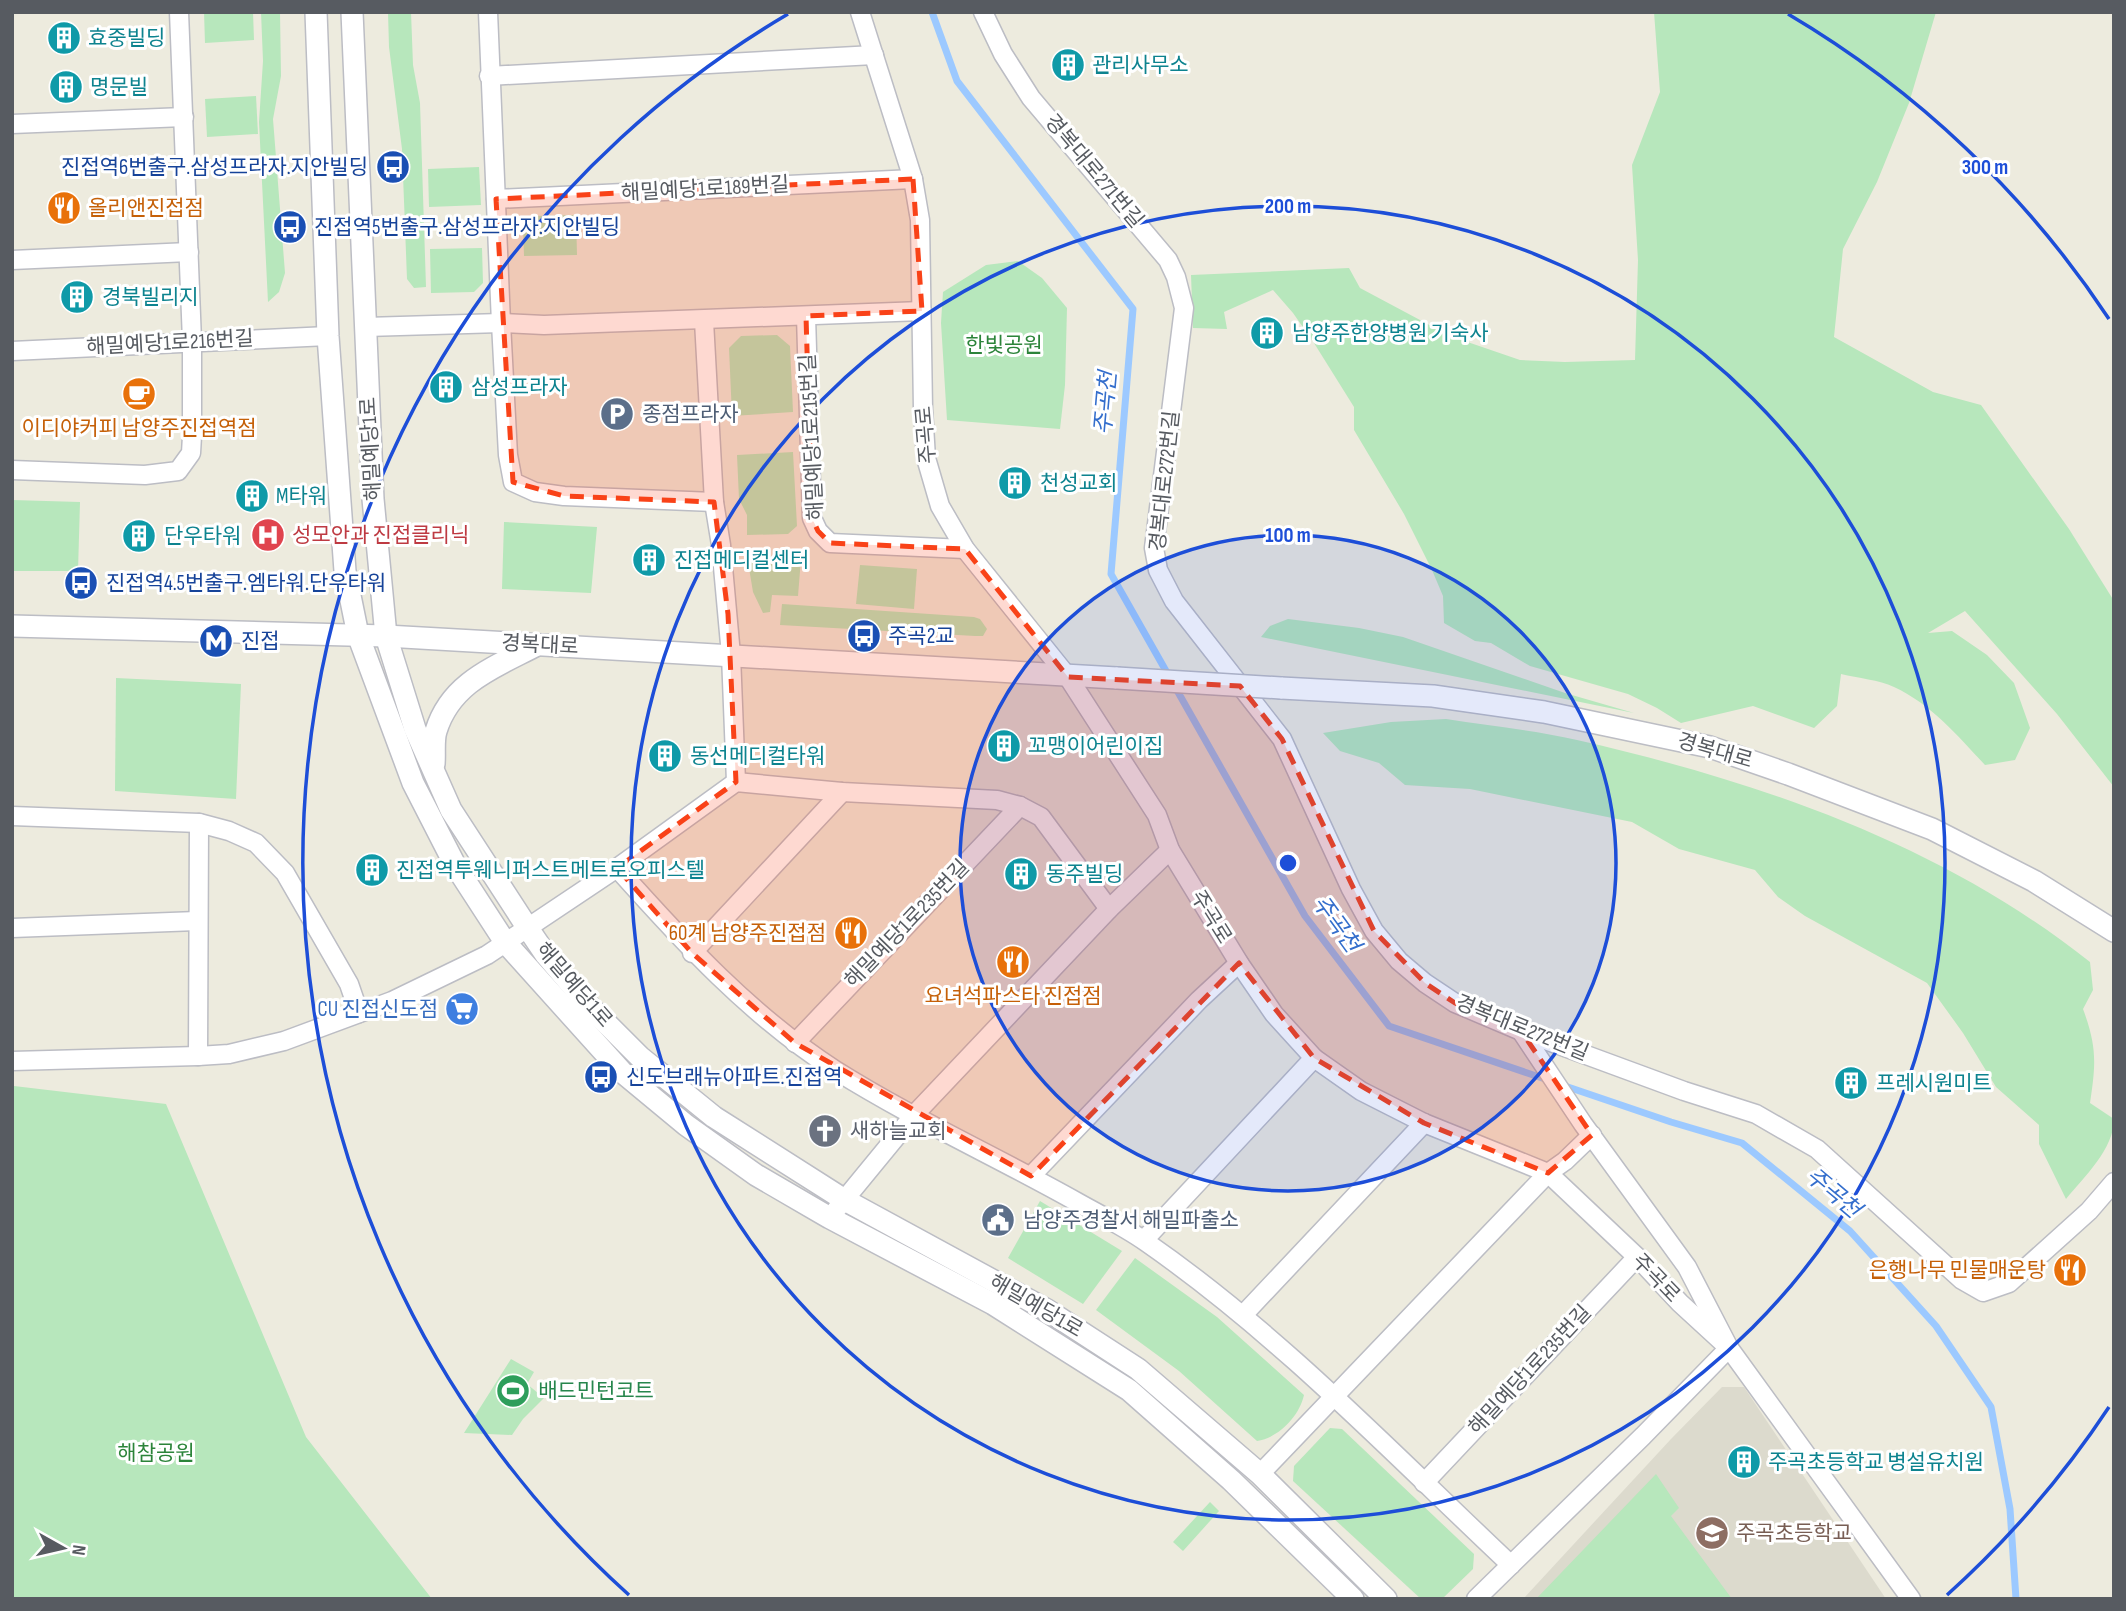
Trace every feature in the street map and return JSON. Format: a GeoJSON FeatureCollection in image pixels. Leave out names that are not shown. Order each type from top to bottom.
{"type":"FeatureCollection","features":[{"type":"Feature","properties":{"kind":"street"},"geometry":{"type":"LineString","coordinates":[[12,470],[145,475],[178,471],[191,453],[192,341],[179,12]]}},
{"type":"Feature","properties":{"kind":"street","name":"해밀예당1로"},"geometry":{"type":"LineString","coordinates":[[316,12],[328,337],[345,570],[358,635],[413,783],[455,865],[505,942],[622,1072],[656,1101],[756,1175],[830,1218],[993,1304],[1129,1390],[1231,1480],[1353,1599]]}},
{"type":"Feature","properties":{"kind":"street","name":"해밀예당1로"},"geometry":{"type":"LineString","coordinates":[[352,12],[373,499],[386,636],[415,729],[451,810],[527,927],[591,1008],[639,1057],[713,1117],[843,1199],[1048,1310],[1138,1369],[1260,1474],[1386,1599]]}},
{"type":"Feature","properties":{"kind":"street"},"geometry":{"type":"LineString","coordinates":[[488,12],[508,455],[513,482],[535,492],[564,496],[714,502]]}},
{"type":"Feature","properties":{"kind":"street","name":"주곡로"},"geometry":{"type":"LineString","coordinates":[[860,12],[913,179],[920,220],[926,458],[940,506],[965,549],[1068,677],[1157,815],[1170,850],[1239,963],[1274,1014],[1314,1058],[1361,1091],[1424,1123],[1548,1172],[1729,1348],[1911,1599]]}},
{"type":"Feature","properties":{"kind":"street","name":"경복대로271번길"},"geometry":{"type":"LineString","coordinates":[[983,12],[1003,54],[1031,98],[1168,261],[1176,277],[1184,308],[1182,337]]}},
{"type":"Feature","properties":{"kind":"street"},"geometry":{"type":"LineString","coordinates":[[489,76],[874,55]]}},
{"type":"Feature","properties":{"kind":"street"},"geometry":{"type":"LineString","coordinates":[[12,124],[184,117]]}},
{"type":"Feature","properties":{"kind":"street","name":"해밀예당1로189번길"},"geometry":{"type":"LineString","coordinates":[[496,199],[913,179]]}},
{"type":"Feature","properties":{"kind":"street"},"geometry":{"type":"LineString","coordinates":[[12,260],[189,252]]}},
{"type":"Feature","properties":{"kind":"street"},"geometry":{"type":"LineString","coordinates":[[366,327],[704,321],[922,311]]}},
{"type":"Feature","properties":{"kind":"street","name":"해밀예당1로215번길"},"geometry":{"type":"LineString","coordinates":[[806,316],[813,518],[818,531],[830,543],[965,549]]}},
{"type":"Feature","properties":{"kind":"street"},"geometry":{"type":"LineString","coordinates":[[704,321],[714,502],[721,545],[731,655],[736,782]]}},
{"type":"Feature","properties":{"kind":"street","name":"해밀예당1로216번길"},"geometry":{"type":"LineString","coordinates":[[12,351],[328,337]]}},
{"type":"Feature","properties":{"kind":"street","name":"경복대로272번길"},"geometry":{"type":"LineString","coordinates":[[1182,337],[1154,548],[1158,570],[1174,601],[1282,739],[1351,889],[1374,931],[1399,961],[1455,1003],[1525,1039],[1756,1114],[1817,1149],[1962,1280],[1983,1292],[2009,1283],[2089,1211],[2114,1182]]}},
{"type":"Feature","properties":{"kind":"street","name":"경복대로"},"geometry":{"type":"LineString","coordinates":[[12,626],[386,636],[731,655],[1068,677],[1433,696],[1544,712],[1710,747],[1788,774],[1932,830],[2034,881],[2114,930]]}},
{"type":"Feature","properties":{"kind":"street"},"geometry":{"type":"LineString","coordinates":[[434,773],[435,732],[448,705],[470,680],[537,645]]}},
{"type":"Feature","properties":{"kind":"street"},"geometry":{"type":"LineString","coordinates":[[12,1061],[229,1054],[284,1041],[392,1001],[487,955],[617,868],[736,782],[842,792],[997,800],[1020,806],[1041,817],[1109,909]]}},
{"type":"Feature","properties":{"kind":"street"},"geometry":{"type":"LineString","coordinates":[[692,953],[842,792]]}},
{"type":"Feature","properties":{"kind":"street","name":"해밀예당1로235번길"},"geometry":{"type":"LineString","coordinates":[[795,1043],[1020,806]]}},
{"type":"Feature","properties":{"kind":"street"},"geometry":{"type":"LineString","coordinates":[[12,816],[199,823],[229,831],[256,843],[285,873],[349,984],[359,1013]]}},
{"type":"Feature","properties":{"kind":"street"},"geometry":{"type":"LineString","coordinates":[[198,1056],[199,823]]}},
{"type":"Feature","properties":{"kind":"street"},"geometry":{"type":"LineString","coordinates":[[830,1218],[914,1115],[1109,909],[1170,850]]}},
{"type":"Feature","properties":{"kind":"street"},"geometry":{"type":"LineString","coordinates":[[617,868],[692,953],[795,1043],[837,1071],[914,1115],[1031,1176],[1144,1240],[1243,1315],[1335,1396],[1511,1565]]}},
{"type":"Feature","properties":{"kind":"street"},"geometry":{"type":"LineString","coordinates":[[12,928],[197,921]]}},
{"type":"Feature","properties":{"kind":"street"},"geometry":{"type":"LineString","coordinates":[[1031,1176],[1199,1000],[1239,963]]}},
{"type":"Feature","properties":{"kind":"street"},"geometry":{"type":"LineString","coordinates":[[1476,1599],[1729,1348],[1687,1267],[1525,1039]]}},
{"type":"Feature","properties":{"kind":"street"},"geometry":{"type":"LineString","coordinates":[[1144,1240],[1314,1058]]}},
{"type":"Feature","properties":{"kind":"street"},"geometry":{"type":"LineString","coordinates":[[1243,1315],[1424,1123]]}},
{"type":"Feature","properties":{"kind":"street"},"geometry":{"type":"LineString","coordinates":[[1260,1474],[1548,1172],[1565,1161],[1587,1129]]}},
{"type":"Feature","properties":{"kind":"street","name":"해밀예당1로235번길"},"geometry":{"type":"LineString","coordinates":[[1424,1483],[1637,1257]]}},
{"type":"Feature","properties":{"kind":"highlighted area"},"geometry":{"type":"Polygon","coordinates":[[[913,179],[922,311],[806,316],[812,518],[818,531],[830,543],[965,549],[1068,677],[1240,686],[1282,739],[1374,931],[1425,983],[1455,1003],[1521,1031],[1592,1135],[1548,1173],[1424,1123],[1314,1058],[1239,963],[1031,1176],[795,1043],[692,953],[617,868],[736,782],[728,614],[714,502],[564,496],[513,482],[496,199],[913,179]]]}},
{"type":"Feature","properties":{"kind":"shaded area","name":"주곡초등학교"},"geometry":{"type":"Polygon","coordinates":[[[1722,1387],[1744,1387],[1886,1599],[1523,1599],[1671,1439],[1722,1387]]]}},
{"type":"Feature","properties":{"kind":"green space"},"geometry":{"type":"Polygon","coordinates":[[[204,12],[253,12],[254,40],[205,43],[204,12]]]}},
{"type":"Feature","properties":{"kind":"green space"},"geometry":{"type":"Polygon","coordinates":[[[261,12],[280,12],[281,76],[273,119],[285,273],[279,292],[268,302],[259,122],[263,61],[261,12]]]}},
{"type":"Feature","properties":{"kind":"green space"},"geometry":{"type":"Polygon","coordinates":[[[388,12],[411,12],[413,65],[420,103],[426,287],[414,288],[407,279],[402,149],[389,47],[388,12]]]}},
{"type":"Feature","properties":{"kind":"green space"},"geometry":{"type":"Polygon","coordinates":[[[1654,12],[1936,12],[1909,103],[1877,182],[1843,249],[1834,337],[1933,392],[1981,405],[2069,529],[2114,601],[2114,787],[2057,714],[1965,611],[1928,633],[1952,631],[1987,655],[2014,683],[2030,728],[2015,760],[1985,765],[1920,702],[1894,687],[1875,681],[1841,674],[1837,706],[1814,728],[1753,706],[1681,723],[1628,694],[1530,666],[1491,643],[1475,641],[1444,623],[1443,596],[1404,514],[1354,430],[1354,407],[1314,343],[1273,290],[1224,312],[1227,329],[1193,328],[1191,275],[1349,268],[1360,288],[1450,336],[1520,360],[1635,360],[1638,260],[1632,165],[1660,92],[1654,12]]]}},
{"type":"Feature","properties":{"kind":"green space"},"geometry":{"type":"Polygon","coordinates":[[[256,96],[258,134],[207,137],[205,99],[256,96]]]}},
{"type":"Feature","properties":{"kind":"green space"},"geometry":{"type":"Polygon","coordinates":[[[479,167],[481,205],[429,207],[428,169],[479,167]]]}},
{"type":"Feature","properties":{"kind":"green space"},"geometry":{"type":"Polygon","coordinates":[[[576,215],[577,255],[524,256],[523,227],[532,216],[576,215]]]}},
{"type":"Feature","properties":{"kind":"green space"},"geometry":{"type":"Polygon","coordinates":[[[482,248],[483,283],[474,292],[431,293],[430,249],[482,248]]]}},
{"type":"Feature","properties":{"kind":"green space","name":"한빛공원"},"geometry":{"type":"Polygon","coordinates":[[[1018,261],[1042,278],[1067,308],[1065,385],[1060,429],[947,420],[941,323],[943,292],[986,265],[1018,261]]]}},
{"type":"Feature","properties":{"kind":"green space"},"geometry":{"type":"Polygon","coordinates":[[[777,335],[790,346],[793,412],[732,416],[729,348],[741,336],[777,335]]]}},
{"type":"Feature","properties":{"kind":"green space"},"geometry":{"type":"Polygon","coordinates":[[[793,452],[797,526],[788,534],[747,535],[747,515],[739,499],[737,455],[793,452]]]}},
{"type":"Feature","properties":{"kind":"green space"},"geometry":{"type":"Polygon","coordinates":[[[12,500],[80,502],[78,571],[12,571],[12,500]]]}},
{"type":"Feature","properties":{"kind":"green space"},"geometry":{"type":"Polygon","coordinates":[[[504,522],[597,527],[591,593],[502,589],[504,522]]]}},
{"type":"Feature","properties":{"kind":"green space"},"geometry":{"type":"Polygon","coordinates":[[[747,556],[801,559],[798,596],[772,595],[770,612],[763,613],[753,592],[747,556]]]}},
{"type":"Feature","properties":{"kind":"green space"},"geometry":{"type":"Polygon","coordinates":[[[860,565],[917,569],[914,609],[856,604],[860,565]]]}},
{"type":"Feature","properties":{"kind":"green space"},"geometry":{"type":"Polygon","coordinates":[[[782,604],[974,617],[980,619],[987,629],[983,636],[975,636],[780,625],[782,604]]]}},
{"type":"Feature","properties":{"kind":"green space"},"geometry":{"type":"Polygon","coordinates":[[[1288,619],[1403,637],[1565,693],[1634,713],[1261,637],[1270,626],[1288,619]]]}},
{"type":"Feature","properties":{"kind":"green space"},"geometry":{"type":"Polygon","coordinates":[[[116,678],[241,684],[236,799],[115,791],[116,678]]]}},
{"type":"Feature","properties":{"kind":"green space"},"geometry":{"type":"Polygon","coordinates":[[[1446,719],[1577,740],[1714,776],[1781,798],[1847,822],[1911,851],[1973,883],[2033,920],[2090,962],[2093,990],[2083,1009],[2094,1055],[2090,1103],[2114,1119],[2113,1130],[2104,1152],[2066,1199],[2039,1144],[2039,1125],[1996,1087],[1963,1033],[1927,983],[1805,916],[1778,897],[1755,870],[1679,849],[1632,822],[1470,789],[1405,785],[1379,763],[1340,751],[1323,733],[1391,722],[1446,719]]]}},
{"type":"Feature","properties":{"kind":"green space","name":"해참공원"},"geometry":{"type":"Polygon","coordinates":[[[14,1086],[166,1104],[306,1437],[432,1599],[12,1599],[14,1086]]]}},
{"type":"Feature","properties":{"kind":"green space"},"geometry":{"type":"Polygon","coordinates":[[[1040,1201],[1122,1251],[1083,1304],[1008,1258],[1040,1201]]]}},
{"type":"Feature","properties":{"kind":"green space"},"geometry":{"type":"Polygon","coordinates":[[[1135,1258],[1217,1317],[1304,1395],[1298,1411],[1287,1425],[1272,1436],[1257,1441],[1179,1371],[1096,1310],[1135,1258]]]}},
{"type":"Feature","properties":{"kind":"green space","name":"배드민턴코트"},"geometry":{"type":"Polygon","coordinates":[[[511,1359],[534,1372],[527,1384],[544,1398],[523,1419],[512,1435],[464,1433],[511,1359]]]}},
{"type":"Feature","properties":{"kind":"green space"},"geometry":{"type":"Polygon","coordinates":[[[1330,1428],[1342,1429],[1474,1554],[1473,1569],[1442,1599],[1421,1599],[1293,1481],[1294,1466],[1330,1428]]]}},
{"type":"Feature","properties":{"kind":"green space"},"geometry":{"type":"Polygon","coordinates":[[[1656,1474],[1679,1508],[1671,1516],[1732,1599],[1536,1599],[1656,1474]]]}},
{"type":"Feature","properties":{"kind":"green space"},"geometry":{"type":"Polygon","coordinates":[[[1210,1502],[1219,1511],[1183,1551],[1173,1542],[1210,1502]]]}},
{"type":"Feature","properties":{"kind":"waterway","name":"주곡천"},"geometry":{"type":"LineString","coordinates":[[932,12],[957,81],[1133,309],[1111,574],[1305,916],[1389,1026],[1551,1081]]}},
{"type":"Feature","properties":{"kind":"waterway","name":"주곡천"},"geometry":{"type":"LineString","coordinates":[[1562,1085],[1742,1143],[1850,1231],[1936,1326],[1991,1407],[2010,1509],[2016,1599]]}},
{"type":"Feature","properties":{"kind":"place","name":"효중빌딩"},"geometry":{"type":"Point","coordinates":[64,38]}},
{"type":"Feature","properties":{"kind":"place","name":"관리사무소"},"geometry":{"type":"Point","coordinates":[1068,65]}},
{"type":"Feature","properties":{"kind":"place","name":"명문빌"},"geometry":{"type":"Point","coordinates":[66,87]}},
{"type":"Feature","properties":{"kind":"place","name":"진접역6번출구.삼성프라자.지안빌딩"},"geometry":{"type":"Point","coordinates":[393,167]}},
{"type":"Feature","properties":{"kind":"place","name":"올리앤진접점"},"geometry":{"type":"Point","coordinates":[64,208]}},
{"type":"Feature","properties":{"kind":"place","name":"진접역5번출구.삼성프라자.지안빌딩"},"geometry":{"type":"Point","coordinates":[290,227]}},
{"type":"Feature","properties":{"kind":"place","name":"경북빌리지"},"geometry":{"type":"Point","coordinates":[77,297]}},
{"type":"Feature","properties":{"kind":"place","name":"남양주한양병원 기숙사"},"geometry":{"type":"Point","coordinates":[1267,333]}},
{"type":"Feature","properties":{"kind":"place","name":"삼성프라자"},"geometry":{"type":"Point","coordinates":[446,387]}},
{"type":"Feature","properties":{"kind":"place","name":"이디야커피 남양주진접역점"},"geometry":{"type":"Point","coordinates":[139,394]}},
{"type":"Feature","properties":{"kind":"place","name":"종점프라자"},"geometry":{"type":"Point","coordinates":[617,414]}},
{"type":"Feature","properties":{"kind":"place","name":"천성교회"},"geometry":{"type":"Point","coordinates":[1015,483]}},
{"type":"Feature","properties":{"kind":"place","name":"M타워"},"geometry":{"type":"Point","coordinates":[252,496]}},
{"type":"Feature","properties":{"kind":"place","name":"성모안과 진접클리닉"},"geometry":{"type":"Point","coordinates":[268,535]}},
{"type":"Feature","properties":{"kind":"place","name":"단우타워"},"geometry":{"type":"Point","coordinates":[139,536]}},
{"type":"Feature","properties":{"kind":"place","name":"진접메디컬센터"},"geometry":{"type":"Point","coordinates":[649,560]}},
{"type":"Feature","properties":{"kind":"place","name":"진접역4.5번출구.엠타워.단우타워"},"geometry":{"type":"Point","coordinates":[81,583]}},
{"type":"Feature","properties":{"kind":"place","name":"주곡2교"},"geometry":{"type":"Point","coordinates":[864,636]}},
{"type":"Feature","properties":{"kind":"place","name":"진접"},"geometry":{"type":"Point","coordinates":[216,641]}},
{"type":"Feature","properties":{"kind":"place","name":"꼬맹이어린이집"},"geometry":{"type":"Point","coordinates":[1004,746]}},
{"type":"Feature","properties":{"kind":"place","name":"동선메디컬타워"},"geometry":{"type":"Point","coordinates":[665,756]}},
{"type":"Feature","properties":{"kind":"place","name":"진접역투웨니퍼스트메트로오피스텔"},"geometry":{"type":"Point","coordinates":[372,870]}},
{"type":"Feature","properties":{"kind":"place","name":"동주빌딩"},"geometry":{"type":"Point","coordinates":[1021,874]}},
{"type":"Feature","properties":{"kind":"place","name":"60계 남양주진접점"},"geometry":{"type":"Point","coordinates":[851,933]}},
{"type":"Feature","properties":{"kind":"place","name":"요녀석파스타 진접점"},"geometry":{"type":"Point","coordinates":[1013,962]}},
{"type":"Feature","properties":{"kind":"place","name":"CU 진접신도점"},"geometry":{"type":"Point","coordinates":[462,1009]}},
{"type":"Feature","properties":{"kind":"place","name":"신도브래뉴아파트.진접역"},"geometry":{"type":"Point","coordinates":[601,1077]}},
{"type":"Feature","properties":{"kind":"place","name":"프레시원미트"},"geometry":{"type":"Point","coordinates":[1851,1083]}},
{"type":"Feature","properties":{"kind":"place","name":"새하늘교회"},"geometry":{"type":"Point","coordinates":[825,1131]}},
{"type":"Feature","properties":{"kind":"place","name":"남양주경찰서 해밀파출소"},"geometry":{"type":"Point","coordinates":[998,1220]}},
{"type":"Feature","properties":{"kind":"place","name":"은행나무 민물매운탕"},"geometry":{"type":"Point","coordinates":[2070,1270]}},
{"type":"Feature","properties":{"kind":"place","name":"배드민턴코트"},"geometry":{"type":"Point","coordinates":[513,1391]}},
{"type":"Feature","properties":{"kind":"place","name":"주곡초등학교 병설유치원"},"geometry":{"type":"Point","coordinates":[1744,1462]}},
{"type":"Feature","properties":{"kind":"place","name":"주곡초등학교"},"geometry":{"type":"Point","coordinates":[1712,1533]}}]}
